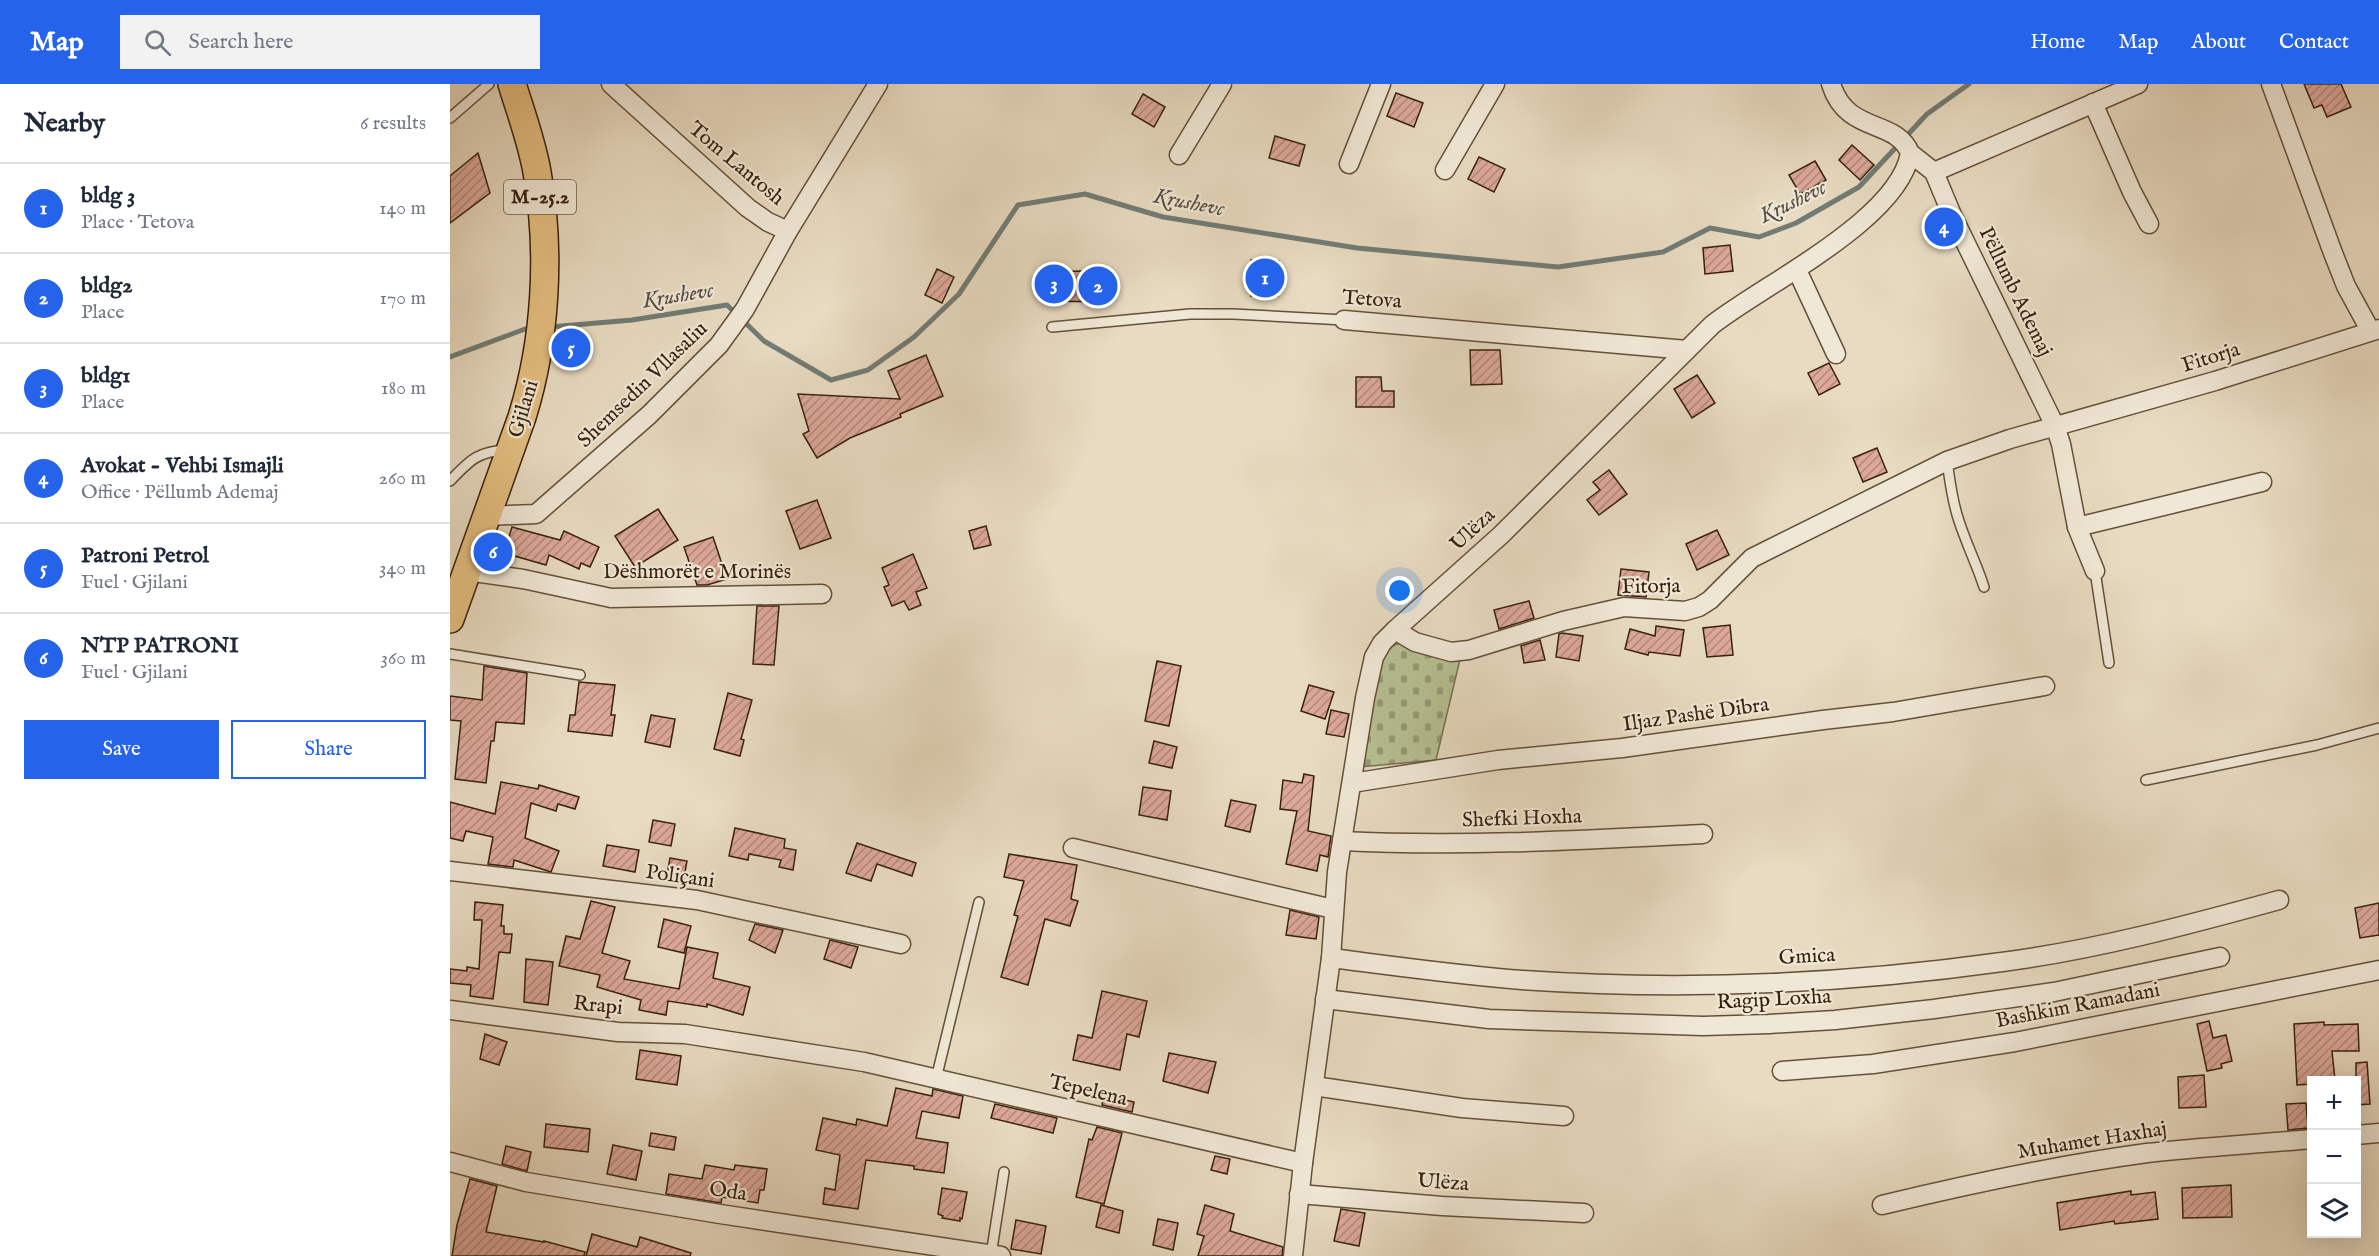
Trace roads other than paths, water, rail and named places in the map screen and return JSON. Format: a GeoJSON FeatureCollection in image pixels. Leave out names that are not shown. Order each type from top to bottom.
{"type":"FeatureCollection","features":[{"type":"Feature","properties":{"kind":"main road","name":"Gjilani"},"geometry":{"type":"LineString","coordinates":[[451,614],[511,450],[532,384],[543,313],[543,228],[537,171],[512,84]]}},
{"type":"Feature","properties":{"kind":"street","name":"Tom Lantosh"},"geometry":{"type":"LineString","coordinates":[[611,84],[747,208],[768,222],[788,231],[878,84]]}},
{"type":"Feature","properties":{"kind":"street"},"geometry":{"type":"LineString","coordinates":[[1179,155],[1222,84]]}},
{"type":"Feature","properties":{"kind":"street"},"geometry":{"type":"LineString","coordinates":[[1349,164],[1381,84]]}},
{"type":"Feature","properties":{"kind":"street"},"geometry":{"type":"LineString","coordinates":[[1444,170],[1495,84]]}},
{"type":"Feature","properties":{"kind":"street"},"geometry":{"type":"LineString","coordinates":[[1831,84],[1836,99],[1854,117],[1904,144]]}},
{"type":"Feature","properties":{"kind":"street"},"geometry":{"type":"LineString","coordinates":[[1934,172],[2138,84]]}},
{"type":"Feature","properties":{"kind":"street"},"geometry":{"type":"LineString","coordinates":[[2271,84],[2346,286],[2375,329]]}},
{"type":"Feature","properties":{"kind":"street"},"geometry":{"type":"LineString","coordinates":[[2093,103],[2132,192],[2149,224]]}},
{"type":"Feature","properties":{"kind":"street","name":"Pëllumb Ademaj"},"geometry":{"type":"LineString","coordinates":[[1904,144],[1934,172],[1952,215],[2055,426]]}},
{"type":"Feature","properties":{"kind":"street","name":"Ulëza"},"geometry":{"type":"LineString","coordinates":[[1293,1256],[1330,958],[1333,909],[1342,841],[1369,672],[1374,657],[1382,643],[1395,630],[1508,528],[1712,325],[1736,307],[1797,270],[1855,227],[1875,208],[1903,176],[1904,144]]}},
{"type":"Feature","properties":{"kind":"street","name":"Shemsedin Vllasaliu"},"geometry":{"type":"LineString","coordinates":[[486,516],[536,514],[649,415],[719,345],[732,328],[746,309],[788,231]]}},
{"type":"Feature","properties":{"kind":"street"},"geometry":{"type":"LineString","coordinates":[[1797,270],[1836,354]]}},
{"type":"Feature","properties":{"kind":"street","name":"Tetova"},"geometry":{"type":"LineString","coordinates":[[1344,320],[1687,350]]}},
{"type":"Feature","properties":{"kind":"street","name":"Fitorja"},"geometry":{"type":"LineString","coordinates":[[1395,630],[1415,642],[1451,652],[1469,650],[1563,621],[1624,607],[1685,611],[1699,607],[1710,600],[1752,558],[1947,461],[2010,439],[2215,381],[2375,329]]}},
{"type":"Feature","properties":{"kind":"street"},"geometry":{"type":"LineString","coordinates":[[2055,426],[2061,444],[2077,527],[2095,571]]}},
{"type":"Feature","properties":{"kind":"street"},"geometry":{"type":"LineString","coordinates":[[2077,527],[2262,482]]}},
{"type":"Feature","properties":{"kind":"street","name":"Dëshmorët e Morinës"},"geometry":{"type":"LineString","coordinates":[[467,571],[523,579],[611,598],[822,594]]}},
{"type":"Feature","properties":{"kind":"street","name":"Iljaz Pashë Dibra"},"geometry":{"type":"LineString","coordinates":[[1352,783],[1498,760],[1622,748],[1893,712],[2045,686]]}},
{"type":"Feature","properties":{"kind":"street","name":"Shefki Hoxha"},"geometry":{"type":"LineString","coordinates":[[1342,841],[1396,844],[1519,844],[1703,834]]}},
{"type":"Feature","properties":{"kind":"street"},"geometry":{"type":"LineString","coordinates":[[1073,848],[1333,909]]}},
{"type":"Feature","properties":{"kind":"street","name":"Poliçani"},"geometry":{"type":"LineString","coordinates":[[450,871],[697,900],[901,944]]}},
{"type":"Feature","properties":{"kind":"street","name":"Gmica"},"geometry":{"type":"LineString","coordinates":[[1330,958],[1445,973],[1591,983],[1678,984],[1826,979],[2003,962],[2192,924],[2279,900]]}},
{"type":"Feature","properties":{"kind":"street","name":"Ragip Loxha"},"geometry":{"type":"LineString","coordinates":[[1325,999],[1500,1019],[1703,1026],[1769,1024],[1934,1010],[2054,992],[2220,957]]}},
{"type":"Feature","properties":{"kind":"street","name":"Bashkim Ramadani"},"geometry":{"type":"LineString","coordinates":[[1782,1071],[1873,1064],[2015,1042],[2379,970]]}},
{"type":"Feature","properties":{"kind":"street","name":"Rrapi"},"geometry":{"type":"LineString","coordinates":[[450,1010],[618,1032],[685,1034],[864,1062]]}},
{"type":"Feature","properties":{"kind":"street","name":"Tepelena"},"geometry":{"type":"LineString","coordinates":[[864,1062],[1303,1163]]}},
{"type":"Feature","properties":{"kind":"street"},"geometry":{"type":"LineString","coordinates":[[1314,1086],[1462,1108],[1564,1116]]}},
{"type":"Feature","properties":{"kind":"street"},"geometry":{"type":"LineString","coordinates":[[2361,1135],[2379,1133]]}},
{"type":"Feature","properties":{"kind":"street","name":"Muhamet Haxhaj"},"geometry":{"type":"LineString","coordinates":[[1882,1205],[1954,1188],[2097,1161],[2149,1153],[2307,1139]]}},
{"type":"Feature","properties":{"kind":"street","name":"Oda"},"geometry":{"type":"LineString","coordinates":[[450,1162],[526,1182],[720,1214],[996,1255]]}},
{"type":"Feature","properties":{"kind":"street","name":"Ulëza"},"geometry":{"type":"LineString","coordinates":[[1299,1194],[1442,1206],[1584,1213]]}},
{"type":"Feature","properties":{"kind":"lane"},"geometry":{"type":"LineString","coordinates":[[450,118],[489,84]]}},
{"type":"Feature","properties":{"kind":"lane","name":"Tetova"},"geometry":{"type":"LineString","coordinates":[[1052,327],[1190,314],[1344,320]]}},
{"type":"Feature","properties":{"kind":"lane"},"geometry":{"type":"LineString","coordinates":[[450,481],[469,462],[489,450],[511,450]]}},
{"type":"Feature","properties":{"kind":"lane"},"geometry":{"type":"LineString","coordinates":[[1947,461],[1959,523],[1975,559],[1984,587]]}},
{"type":"Feature","properties":{"kind":"lane"},"geometry":{"type":"LineString","coordinates":[[2095,571],[2109,663]]}},
{"type":"Feature","properties":{"kind":"lane"},"geometry":{"type":"LineString","coordinates":[[450,654],[580,675]]}},
{"type":"Feature","properties":{"kind":"lane"},"geometry":{"type":"LineString","coordinates":[[2146,780],[2317,745],[2379,728]]}},
{"type":"Feature","properties":{"kind":"lane"},"geometry":{"type":"LineString","coordinates":[[936,1079],[979,902]]}},
{"type":"Feature","properties":{"kind":"lane"},"geometry":{"type":"LineString","coordinates":[[996,1255],[1004,1172]]}},
{"type":"Feature","properties":{"kind":"waterway","name":"Krushevc"},"geometry":{"type":"LineString","coordinates":[[550,327],[632,320],[727,305],[764,341],[831,380],[868,370],[914,337],[959,294],[1018,205],[1085,194],[1163,217],[1357,248],[1558,267],[1663,252],[1710,228],[1759,237],[1796,223],[1859,187],[1927,114],[1969,84]]}},
{"type":"Feature","properties":{"kind":"waterway","name":"Krushevc"},"geometry":{"type":"LineString","coordinates":[[450,357],[532,328]]}},
{"type":"Feature","properties":{"kind":"place","name":"Avokat - Vehbi Ismajli"},"geometry":{"type":"Point","coordinates":[1944,227]}},
{"type":"Feature","properties":{"kind":"place","name":"bldg 3"},"geometry":{"type":"Point","coordinates":[1265,278]}},
{"type":"Feature","properties":{"kind":"place","name":"bldg1"},"geometry":{"type":"Point","coordinates":[1054,284]}},
{"type":"Feature","properties":{"kind":"place","name":"bldg2"},"geometry":{"type":"Point","coordinates":[1098,286]}},
{"type":"Feature","properties":{"kind":"place","name":"Patroni Petrol"},"geometry":{"type":"Point","coordinates":[571,348]}},
{"type":"Feature","properties":{"kind":"place","name":"NTP PATRONI"},"geometry":{"type":"Point","coordinates":[493,552]}}]}
